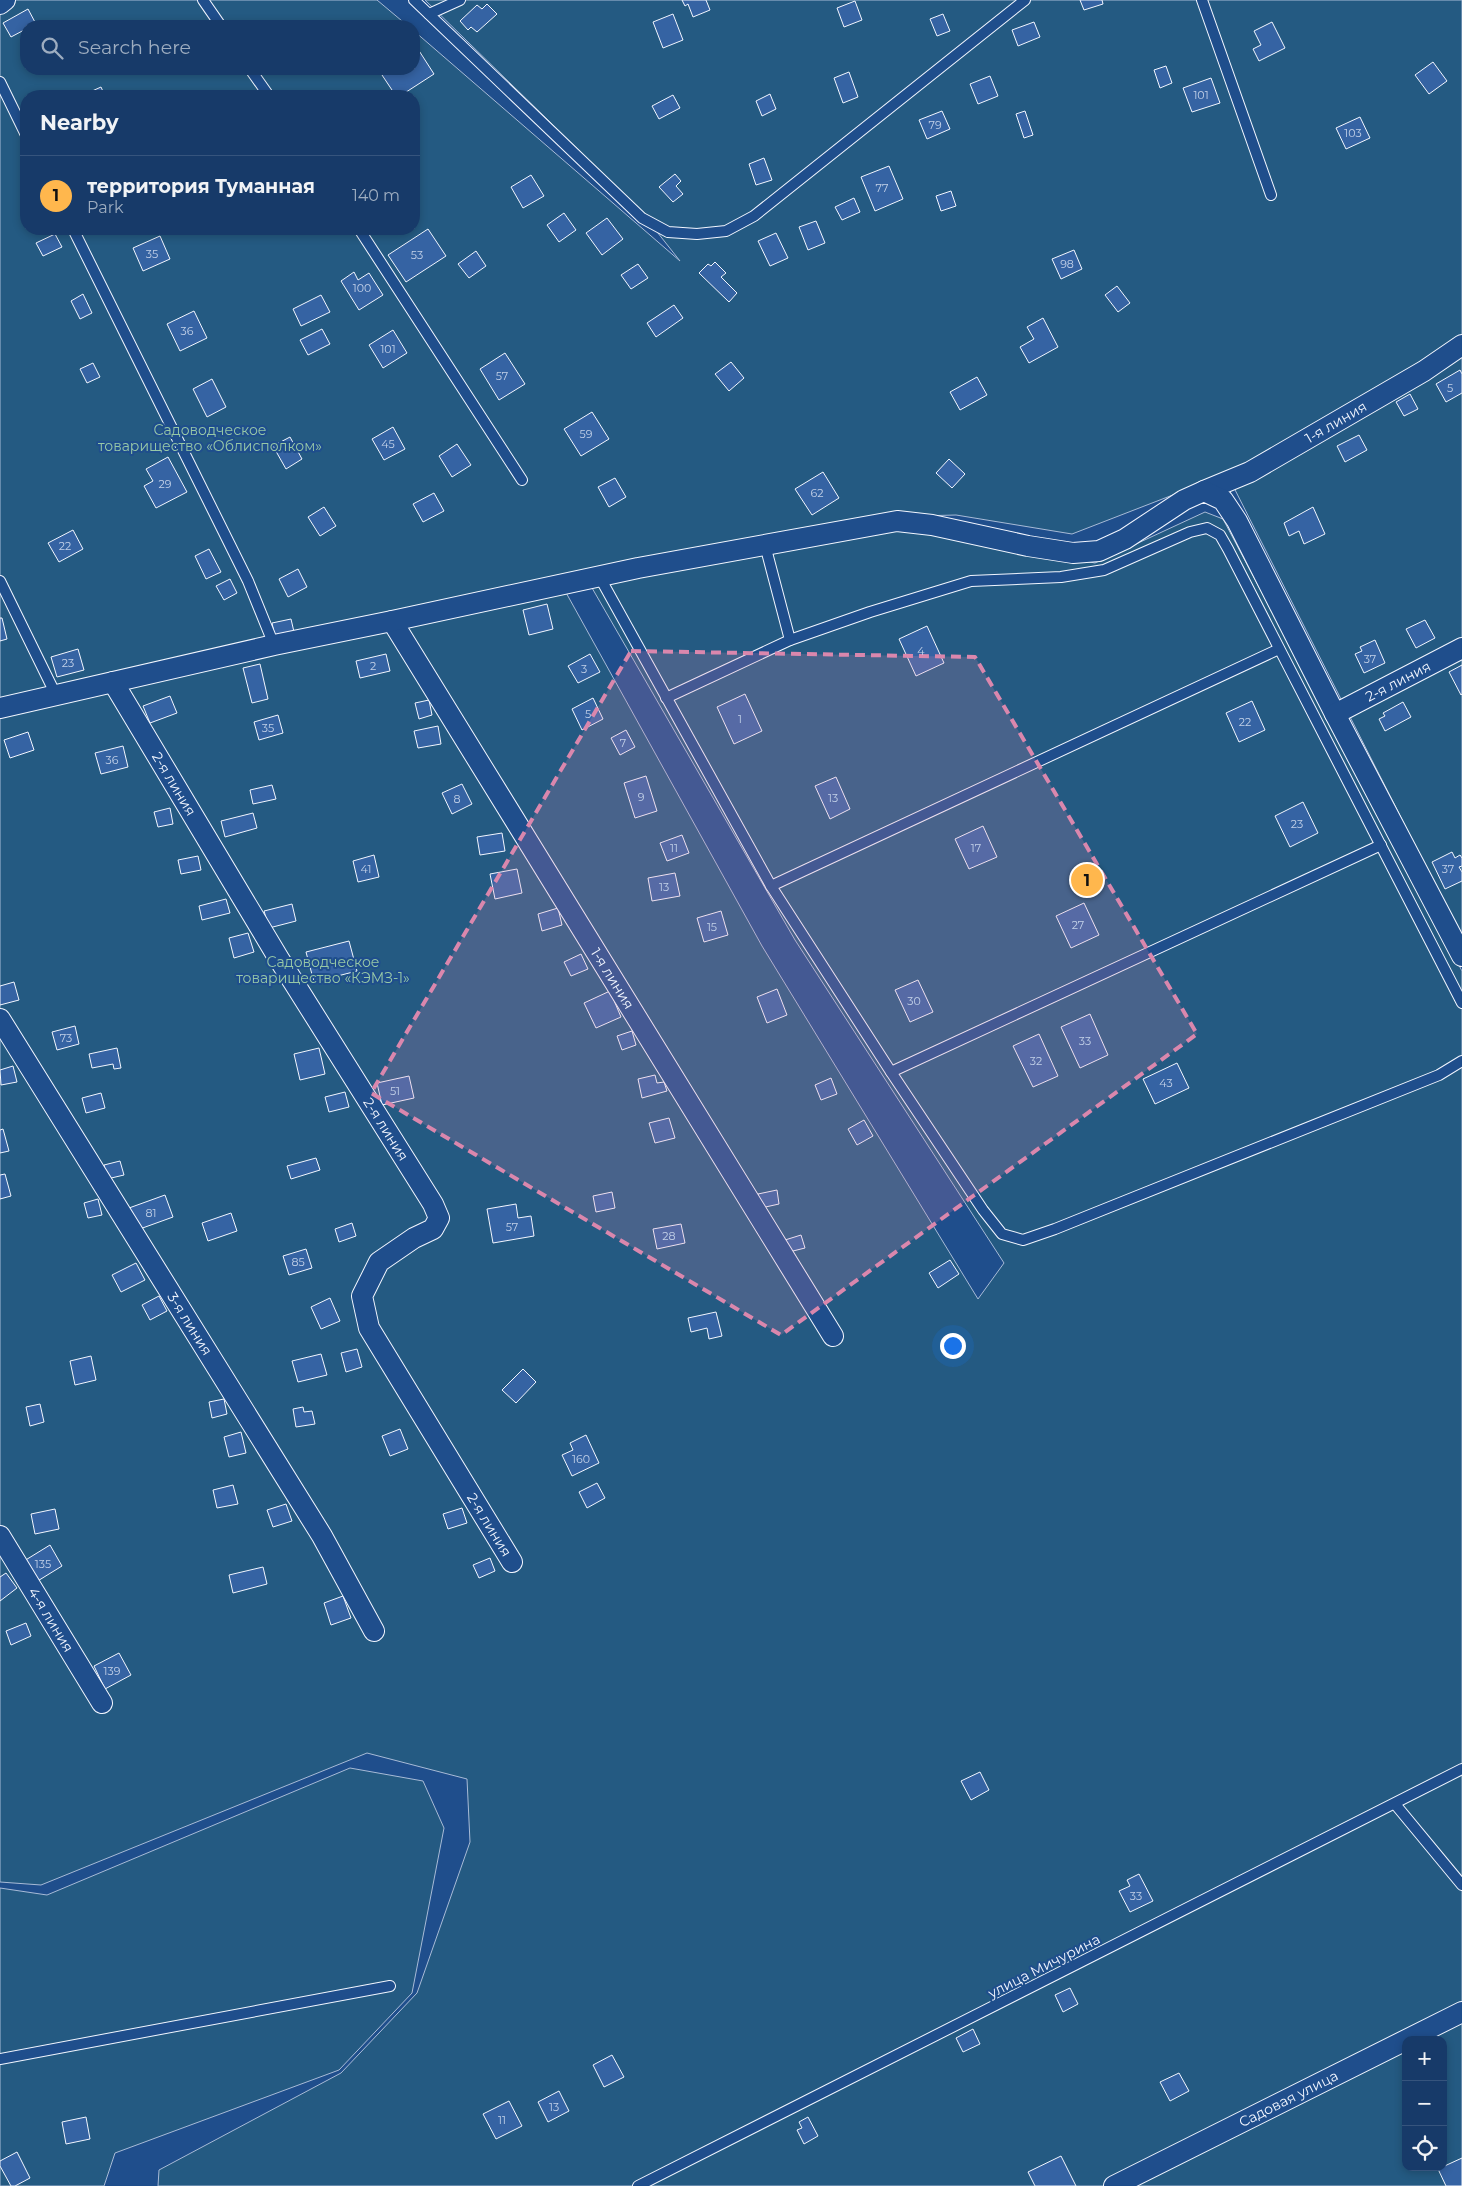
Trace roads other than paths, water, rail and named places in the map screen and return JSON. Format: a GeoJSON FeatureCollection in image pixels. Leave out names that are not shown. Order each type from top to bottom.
{"type":"FeatureCollection","features":[{"type":"Feature","properties":{"kind":"street"},"geometry":{"type":"LineString","coordinates":[[0,4],[5,0]]}},
{"type":"Feature","properties":{"kind":"street","name":"1-я линия"},"geometry":{"type":"LineString","coordinates":[[0,708],[274,645],[599,576],[897,521],[932,525],[1028,546],[1073,553],[1099,551],[1125,539],[1184,500],[1250,472],[1424,371],[1462,345]]}},
{"type":"Feature","properties":{"kind":"street"},"geometry":{"type":"LineString","coordinates":[[1204,491],[1223,500],[1237,521],[1335,714],[1457,935],[1462,956]]}},
{"type":"Feature","properties":{"kind":"street","name":"1-я линия"},"geometry":{"type":"LineString","coordinates":[[392,621],[833,1336]]}},
{"type":"Feature","properties":{"kind":"street","name":"2-я линия"},"geometry":{"type":"LineString","coordinates":[[1335,714],[1462,648]]}},
{"type":"Feature","properties":{"kind":"street","name":"2-я линия"},"geometry":{"type":"LineString","coordinates":[[113,682],[279,959],[433,1204],[439,1218],[433,1229],[414,1238],[379,1262],[362,1296],[369,1328],[512,1562]]}},
{"type":"Feature","properties":{"kind":"street","name":"3-я линия"},"geometry":{"type":"LineString","coordinates":[[0,1019],[322,1536],[374,1631]]}},
{"type":"Feature","properties":{"kind":"street","name":"4-я линия"},"geometry":{"type":"LineString","coordinates":[[0,1536],[102,1703]]}},
{"type":"Feature","properties":{"kind":"street","name":"Садовая улица"},"geometry":{"type":"LineString","coordinates":[[1114,2186],[1462,2012]]}},
{"type":"Feature","properties":{"kind":"lane"},"geometry":{"type":"LineString","coordinates":[[203,0],[217,20]]}},
{"type":"Feature","properties":{"kind":"lane"},"geometry":{"type":"LineString","coordinates":[[414,0],[642,218],[668,232],[697,234],[726,231],[754,216],[1025,0]]}},
{"type":"Feature","properties":{"kind":"lane"},"geometry":{"type":"LineString","coordinates":[[429,14],[460,0]]}},
{"type":"Feature","properties":{"kind":"lane"},"geometry":{"type":"LineString","coordinates":[[1202,0],[1271,195]]}},
{"type":"Feature","properties":{"kind":"lane"},"geometry":{"type":"LineString","coordinates":[[254,75],[265,90]]}},
{"type":"Feature","properties":{"kind":"lane"},"geometry":{"type":"LineString","coordinates":[[0,82],[20,123]]}},
{"type":"Feature","properties":{"kind":"lane"},"geometry":{"type":"LineString","coordinates":[[76,235],[248,581],[274,645]]}},
{"type":"Feature","properties":{"kind":"lane"},"geometry":{"type":"LineString","coordinates":[[363,235],[522,480]]}},
{"type":"Feature","properties":{"kind":"lane"},"geometry":{"type":"LineString","coordinates":[[666,698],[790,640],[870,612],[971,581],[1061,577],[1104,570],[1190,532],[1207,528],[1220,535],[1462,1003]]}},
{"type":"Feature","properties":{"kind":"lane"},"geometry":{"type":"LineString","coordinates":[[765,545],[790,640]]}},
{"type":"Feature","properties":{"kind":"lane"},"geometry":{"type":"LineString","coordinates":[[599,576],[771,886],[891,1072],[983,1210],[1002,1234],[1024,1240],[1439,1075],[1462,1061]]}},
{"type":"Feature","properties":{"kind":"lane"},"geometry":{"type":"LineString","coordinates":[[0,581],[56,695]]}},
{"type":"Feature","properties":{"kind":"lane"},"geometry":{"type":"LineString","coordinates":[[771,886],[1279,649]]}},
{"type":"Feature","properties":{"kind":"lane"},"geometry":{"type":"LineString","coordinates":[[891,1072],[1381,845]]}},
{"type":"Feature","properties":{"kind":"lane"},"geometry":{"type":"LineString","coordinates":[[1432,946],[1457,935]]}},
{"type":"Feature","properties":{"kind":"lane","name":"улица Мичурина"},"geometry":{"type":"LineString","coordinates":[[638,2186],[1462,1770]]}},
{"type":"Feature","properties":{"kind":"lane"},"geometry":{"type":"LineString","coordinates":[[1395,1804],[1462,1885]]}},
{"type":"Feature","properties":{"kind":"lane"},"geometry":{"type":"LineString","coordinates":[[0,2059],[390,1986]]}},
{"type":"Feature","properties":{"kind":"place","name":"территория Туманная"},"geometry":{"type":"Point","coordinates":[1087,880]}},
{"type":"Feature","properties":{"kind":"park label","name":"Садоводческое товарищество «Облисполком»"},"geometry":{"type":"Point","coordinates":[210,438]}},
{"type":"Feature","properties":{"kind":"park label","name":"Садоводческое товарищество «КЭМЗ-1»"},"geometry":{"type":"Point","coordinates":[323,970]}}]}
